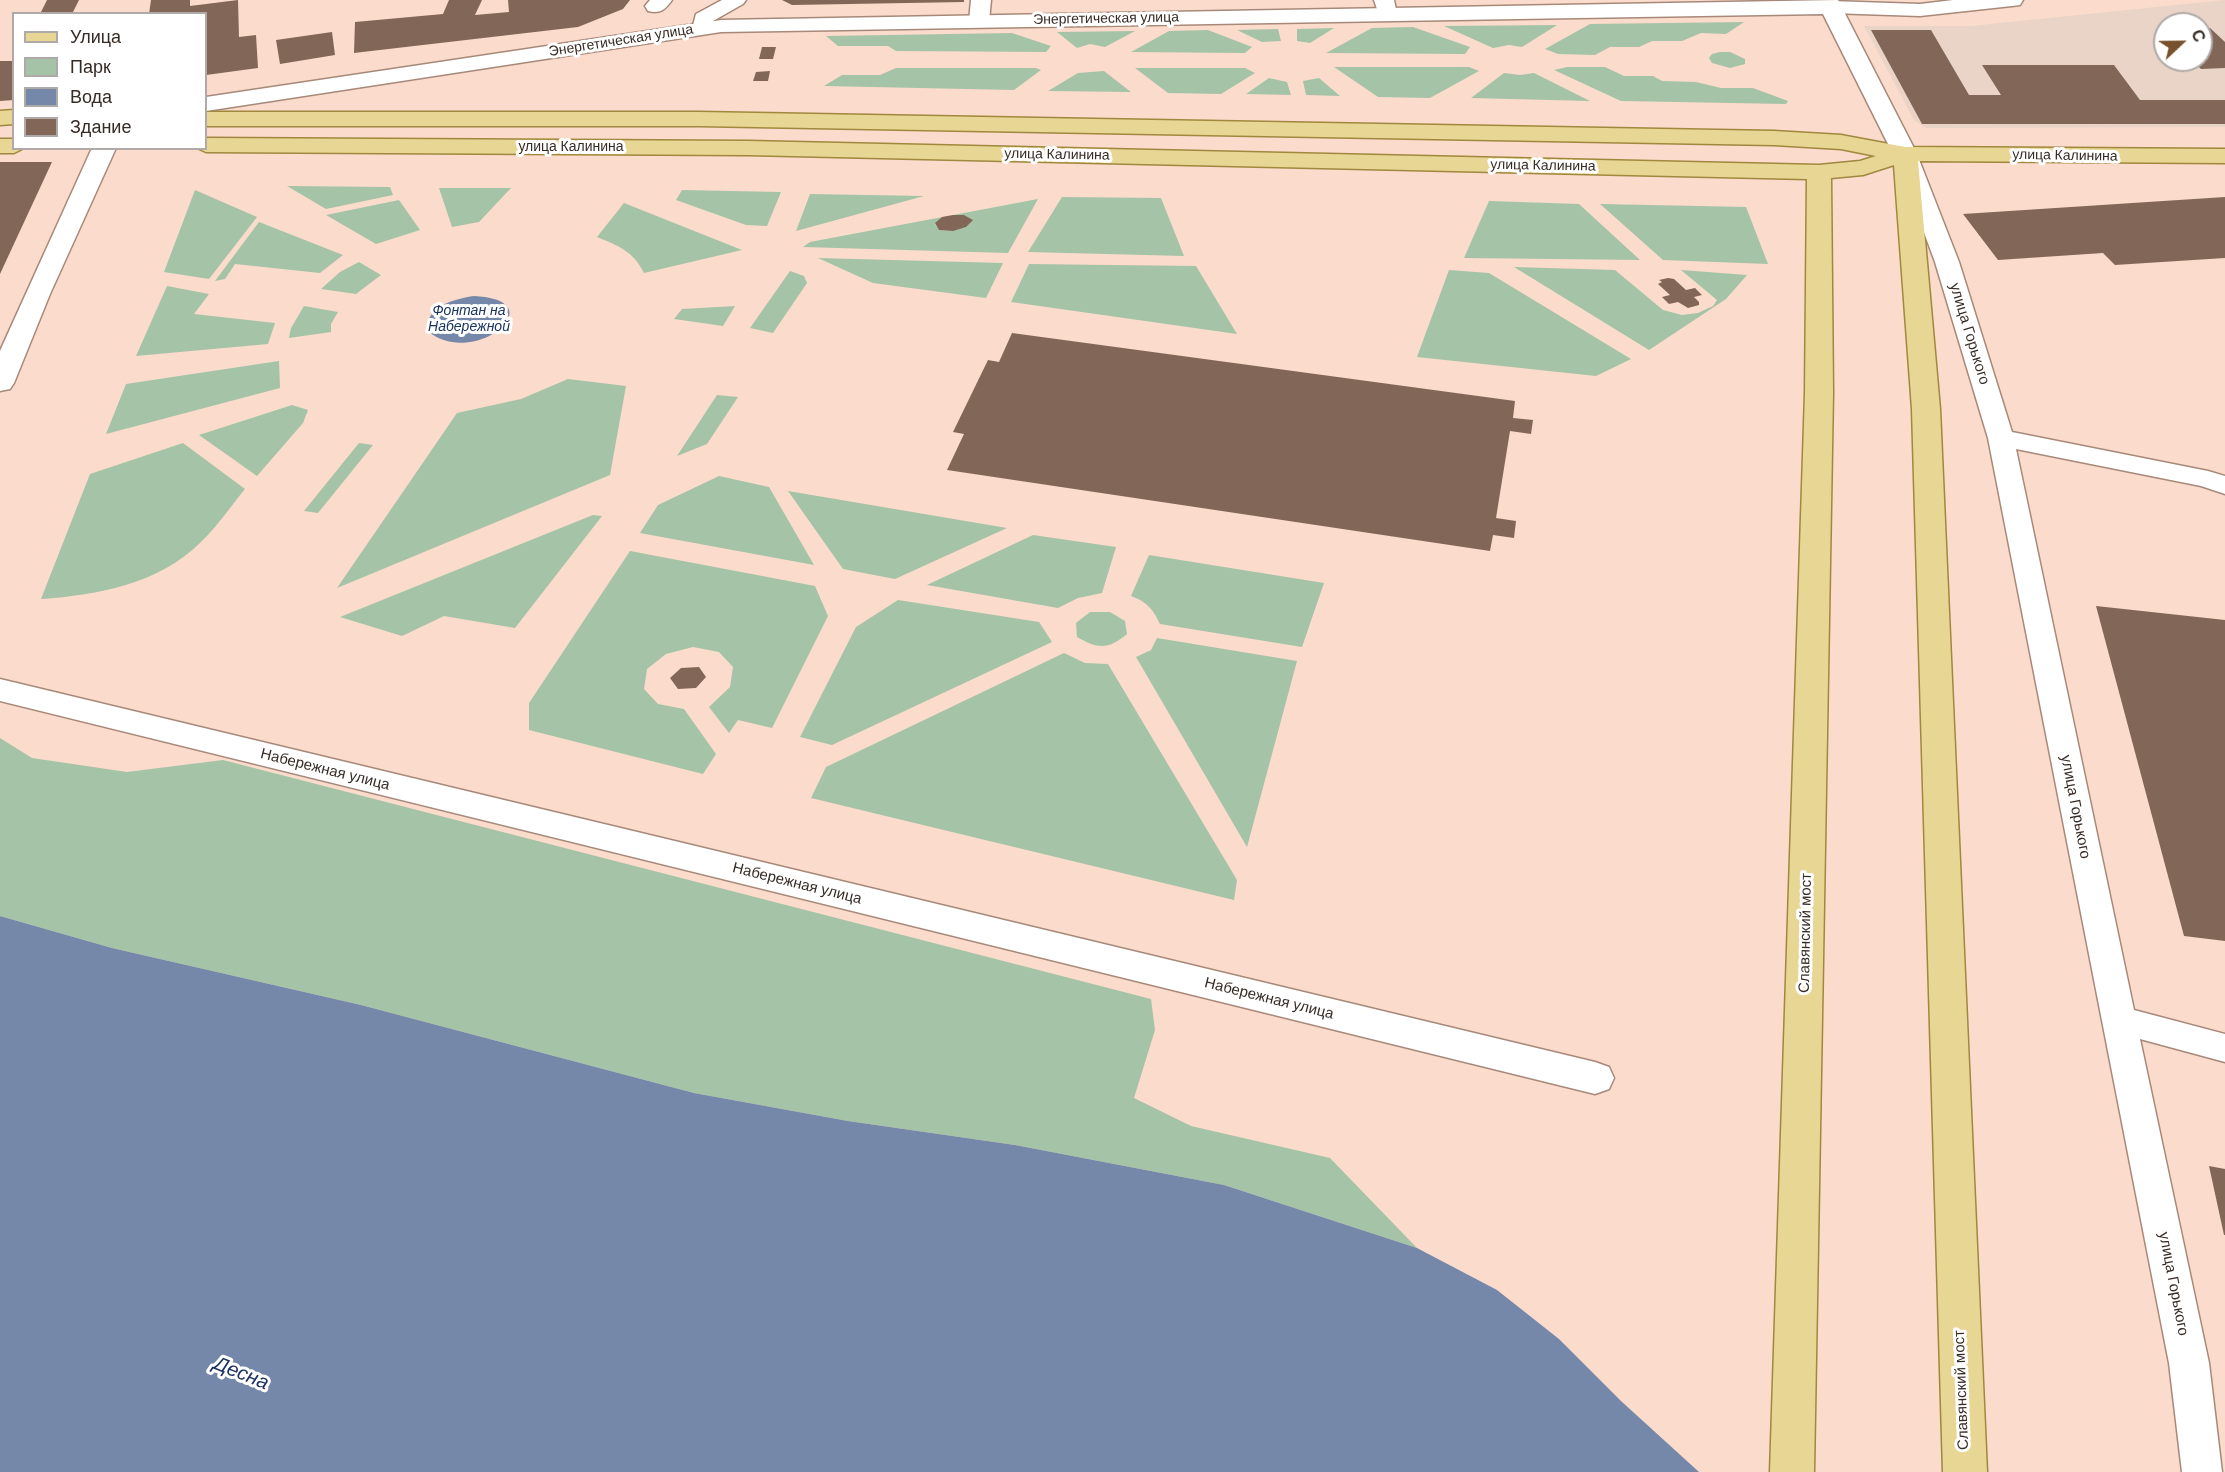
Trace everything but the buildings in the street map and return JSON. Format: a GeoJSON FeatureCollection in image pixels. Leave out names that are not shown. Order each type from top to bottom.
{"type":"FeatureCollection","features":[{"type":"Feature","properties":{"kind":"main road","name":"улица Калинина"},"geometry":{"type":"LineString","coordinates":[[207,119],[699,119],[1804,139],[1841,142],[1905,154],[2178,158],[2225,156]]}},
{"type":"Feature","properties":{"kind":"main road","name":"улица Калинина"},"geometry":{"type":"LineString","coordinates":[[207,146],[748,148],[1819,172],[1863,168],[1905,154]]}},
{"type":"Feature","properties":{"kind":"main road","name":"улица Горького"},"geometry":{"type":"LineString","coordinates":[[1905,154],[1926,409]]}},
{"type":"Feature","properties":{"kind":"main road","name":"Славянский мост"},"geometry":{"type":"LineString","coordinates":[[1792,1472],[1819,393],[1819,172]]}},
{"type":"Feature","properties":{"kind":"main road","name":"Славянский мост"},"geometry":{"type":"LineString","coordinates":[[1926,409],[1965,1472]]}},
{"type":"Feature","properties":{"kind":"street","name":"Энергетическая улица"},"geometry":{"type":"LineString","coordinates":[[207,104],[702,29],[980,11],[1828,3],[1920,10],[2012,0]]}},
{"type":"Feature","properties":{"kind":"street","name":"улица Горького"},"geometry":{"type":"LineString","coordinates":[[1828,3],[1905,154]]}},
{"type":"Feature","properties":{"kind":"street"},"geometry":{"type":"LineString","coordinates":[[0,383],[33,303],[103,150]]}},
{"type":"Feature","properties":{"kind":"street","name":"Набережная улица"},"geometry":{"type":"LineString","coordinates":[[0,690],[1594,1078]]}},
{"type":"Feature","properties":{"kind":"lane"},"geometry":{"type":"LineString","coordinates":[[702,29],[703,18],[736,0]]}},
{"type":"Feature","properties":{"kind":"lane","name":"улица Горького"},"geometry":{"type":"LineString","coordinates":[[1905,154],[1947,262],[2001,438],[2188,1363],[2202,1472]]}},
{"type":"Feature","properties":{"kind":"lane"},"geometry":{"type":"LineString","coordinates":[[2001,438],[2208,479],[2225,486]]}},
{"type":"Feature","properties":{"kind":"lane"},"geometry":{"type":"LineString","coordinates":[[2118,1019],[2225,1048]]}},
{"type":"Feature","properties":{"kind":"shaded area"},"geometry":{"type":"Polygon","coordinates":[[[2225,0],[2225,127],[1926,128],[1914,120],[1864,26],[1971,26],[2225,0]]]}},
{"type":"Feature","properties":{"kind":"green space"},"geometry":{"type":"Polygon","coordinates":[[[1744,22],[1726,34],[1701,33],[1682,41],[1652,41],[1639,47],[1610,47],[1595,55],[1558,54],[1545,49],[1590,24],[1744,22]]]}},
{"type":"Feature","properties":{"kind":"green space"},"geometry":{"type":"Polygon","coordinates":[[[1557,25],[1522,47],[1509,45],[1493,48],[1444,26],[1557,25]]]}},
{"type":"Feature","properties":{"kind":"green space"},"geometry":{"type":"Polygon","coordinates":[[[1413,27],[1470,47],[1465,54],[1326,53],[1372,28],[1413,27]]]}},
{"type":"Feature","properties":{"kind":"green space"},"geometry":{"type":"Polygon","coordinates":[[[1334,28],[1310,43],[1297,41],[1297,29],[1334,28]]]}},
{"type":"Feature","properties":{"kind":"green space"},"geometry":{"type":"Polygon","coordinates":[[[1278,29],[1281,41],[1262,42],[1237,30],[1278,29]]]}},
{"type":"Feature","properties":{"kind":"green space"},"geometry":{"type":"Polygon","coordinates":[[[1208,30],[1252,47],[1245,53],[1131,52],[1169,31],[1208,30]]]}},
{"type":"Feature","properties":{"kind":"green space"},"geometry":{"type":"Polygon","coordinates":[[[1135,31],[1105,47],[1090,44],[1077,48],[1057,32],[1135,31]]]}},
{"type":"Feature","properties":{"kind":"green space"},"geometry":{"type":"Polygon","coordinates":[[[1012,33],[1051,46],[1046,52],[896,51],[888,46],[838,46],[826,36],[1012,33]]]}},
{"type":"Feature","properties":{"kind":"green space"},"geometry":{"type":"Polygon","coordinates":[[[1730,52],[1745,59],[1745,64],[1730,68],[1712,63],[1709,58],[1712,54],[1730,52]]]}},
{"type":"Feature","properties":{"kind":"green space"},"geometry":{"type":"Polygon","coordinates":[[[1334,67],[1469,67],[1479,71],[1430,98],[1378,97],[1334,67]]]}},
{"type":"Feature","properties":{"kind":"green space"},"geometry":{"type":"Polygon","coordinates":[[[1567,67],[1605,67],[1624,76],[1653,76],[1662,81],[1696,82],[1721,88],[1753,88],[1788,101],[1786,104],[1621,101],[1554,70],[1567,67]]]}},
{"type":"Feature","properties":{"kind":"green space"},"geometry":{"type":"Polygon","coordinates":[[[896,68],[1036,68],[1041,70],[1014,90],[824,86],[842,75],[880,75],[896,68]]]}},
{"type":"Feature","properties":{"kind":"green space"},"geometry":{"type":"Polygon","coordinates":[[[1135,68],[1245,68],[1255,73],[1221,94],[1168,93],[1135,68]]]}},
{"type":"Feature","properties":{"kind":"green space"},"geometry":{"type":"Polygon","coordinates":[[[1104,71],[1131,92],[1048,91],[1078,73],[1104,71]]]}},
{"type":"Feature","properties":{"kind":"green space"},"geometry":{"type":"Polygon","coordinates":[[[1504,73],[1520,75],[1534,73],[1590,101],[1471,98],[1504,73]]]}},
{"type":"Feature","properties":{"kind":"green space"},"geometry":{"type":"Polygon","coordinates":[[[1269,78],[1287,82],[1291,95],[1246,94],[1269,78]]]}},
{"type":"Feature","properties":{"kind":"green space"},"geometry":{"type":"Polygon","coordinates":[[[1319,78],[1340,96],[1306,95],[1303,81],[1319,78]]]}},
{"type":"Feature","properties":{"kind":"green space"},"geometry":{"type":"Polygon","coordinates":[[[287,186],[390,187],[393,195],[326,209],[287,186]]]}},
{"type":"Feature","properties":{"kind":"green space"},"geometry":{"type":"Polygon","coordinates":[[[439,188],[511,188],[479,222],[452,227],[439,188]]]}},
{"type":"Feature","properties":{"kind":"green space"},"geometry":{"type":"Polygon","coordinates":[[[195,190],[257,217],[209,279],[164,272],[195,190]]]}},
{"type":"Feature","properties":{"kind":"green space"},"geometry":{"type":"Polygon","coordinates":[[[682,190],[781,192],[767,226],[746,225],[676,200],[682,190]]]}},
{"type":"Feature","properties":{"kind":"green space"},"geometry":{"type":"Polygon","coordinates":[[[810,194],[924,196],[796,231],[810,194]]]}},
{"type":"Feature","properties":{"kind":"green space"},"geometry":{"type":"Polygon","coordinates":[[[1062,197],[1161,198],[1184,256],[1028,252],[1062,197]]]}},
{"type":"Feature","properties":{"kind":"green space"},"geometry":{"type":"Polygon","coordinates":[[[1038,199],[1008,253],[803,247],[810,242],[942,217],[935,224],[940,230],[957,229],[972,220],[964,215],[953,215],[1038,199]]]}},
{"type":"Feature","properties":{"kind":"green space"},"geometry":{"type":"Polygon","coordinates":[[[399,200],[420,230],[376,244],[326,215],[399,200]]]}},
{"type":"Feature","properties":{"kind":"green space"},"geometry":{"type":"Polygon","coordinates":[[[1489,201],[1579,204],[1640,260],[1464,258],[1489,201]]]}},
{"type":"Feature","properties":{"kind":"green space"},"geometry":{"type":"Polygon","coordinates":[[[624,203],[742,250],[644,273],[630,254],[597,237],[624,203]]]}},
{"type":"Feature","properties":{"kind":"green space"},"geometry":{"type":"Polygon","coordinates":[[[1600,204],[1746,207],[1768,264],[1663,260],[1600,204]]]}},
{"type":"Feature","properties":{"kind":"green space"},"geometry":{"type":"Polygon","coordinates":[[[259,222],[343,255],[320,273],[235,264],[225,279],[215,281],[259,222]]]}},
{"type":"Feature","properties":{"kind":"green space"},"geometry":{"type":"Polygon","coordinates":[[[818,258],[1003,263],[986,298],[873,283],[818,258]]]}},
{"type":"Feature","properties":{"kind":"green space"},"geometry":{"type":"Polygon","coordinates":[[[359,262],[381,275],[356,294],[321,289],[340,272],[359,262]]]}},
{"type":"Feature","properties":{"kind":"green space"},"geometry":{"type":"Polygon","coordinates":[[[1029,264],[1196,266],[1237,334],[1011,302],[1029,264]]]}},
{"type":"Feature","properties":{"kind":"green space"},"geometry":{"type":"Polygon","coordinates":[[[1514,267],[1615,270],[1663,310],[1682,315],[1698,313],[1713,306],[1717,300],[1681,270],[1747,275],[1726,299],[1649,350],[1514,267]]]}},
{"type":"Feature","properties":{"kind":"green space"},"geometry":{"type":"Polygon","coordinates":[[[1449,270],[1489,273],[1631,359],[1596,376],[1417,357],[1449,270]]]}},
{"type":"Feature","properties":{"kind":"green space"},"geometry":{"type":"Polygon","coordinates":[[[790,271],[804,276],[807,283],[773,333],[750,328],[790,271]]]}},
{"type":"Feature","properties":{"kind":"green space"},"geometry":{"type":"Polygon","coordinates":[[[167,286],[209,294],[194,314],[275,323],[268,344],[136,356],[167,286]]]}},
{"type":"Feature","properties":{"kind":"green space"},"geometry":{"type":"Polygon","coordinates":[[[304,306],[338,312],[331,324],[331,332],[289,338],[291,328],[304,306]]]}},
{"type":"Feature","properties":{"kind":"green space"},"geometry":{"type":"Polygon","coordinates":[[[735,306],[723,326],[674,319],[682,309],[735,306]]]}},
{"type":"Feature","properties":{"kind":"green space"},"geometry":{"type":"Polygon","coordinates":[[[279,361],[280,388],[106,434],[126,384],[279,361]]]}},
{"type":"Feature","properties":{"kind":"green space"},"geometry":{"type":"Polygon","coordinates":[[[568,379],[626,386],[610,475],[337,588],[457,413],[521,399],[568,379]]]}},
{"type":"Feature","properties":{"kind":"green space"},"geometry":{"type":"Polygon","coordinates":[[[717,395],[738,397],[707,444],[677,456],[717,395]]]}},
{"type":"Feature","properties":{"kind":"green space"},"geometry":{"type":"Polygon","coordinates":[[[292,405],[308,410],[303,423],[257,476],[199,435],[292,405]]]}},
{"type":"Feature","properties":{"kind":"green space"},"geometry":{"type":"Polygon","coordinates":[[[183,443],[245,489],[207,536],[166,568],[127,585],[84,594],[41,599],[90,474],[183,443]]]}},
{"type":"Feature","properties":{"kind":"green space"},"geometry":{"type":"Polygon","coordinates":[[[359,443],[373,445],[318,513],[304,511],[359,443]]]}},
{"type":"Feature","properties":{"kind":"green space"},"geometry":{"type":"Polygon","coordinates":[[[719,476],[769,487],[814,565],[640,533],[658,505],[719,476]]]}},
{"type":"Feature","properties":{"kind":"green space"},"geometry":{"type":"Polygon","coordinates":[[[788,491],[1007,528],[895,579],[843,569],[788,491]]]}},
{"type":"Feature","properties":{"kind":"green space"},"geometry":{"type":"Polygon","coordinates":[[[593,515],[602,516],[515,628],[444,616],[402,636],[340,617],[593,515]]]}},
{"type":"Feature","properties":{"kind":"green space"},"geometry":{"type":"Polygon","coordinates":[[[1033,535],[1116,547],[1102,593],[1078,598],[1058,608],[927,585],[1033,535]]]}},
{"type":"Feature","properties":{"kind":"green space"},"geometry":{"type":"Polygon","coordinates":[[[630,551],[815,586],[828,616],[772,728],[738,720],[729,733],[709,707],[730,687],[733,667],[719,652],[693,647],[666,654],[647,669],[644,689],[658,704],[684,709],[716,754],[703,774],[529,730],[529,703],[630,551]]]}},
{"type":"Feature","properties":{"kind":"green space"},"geometry":{"type":"Polygon","coordinates":[[[1149,555],[1324,583],[1302,647],[1160,624],[1149,607],[1131,596],[1149,555]]]}},
{"type":"Feature","properties":{"kind":"green space"},"geometry":{"type":"Polygon","coordinates":[[[898,600],[1039,622],[1052,642],[832,745],[800,737],[856,627],[898,600]]]}},
{"type":"Feature","properties":{"kind":"green space"},"geometry":{"type":"Polygon","coordinates":[[[1090,612],[1110,612],[1125,621],[1127,634],[1114,643],[1103,646],[1091,644],[1077,637],[1076,623],[1090,612]]]}},
{"type":"Feature","properties":{"kind":"green space"},"geometry":{"type":"Polygon","coordinates":[[[1157,638],[1297,661],[1247,847],[1136,657],[1151,650],[1157,638]]]}},
{"type":"Feature","properties":{"kind":"green space"},"geometry":{"type":"Polygon","coordinates":[[[1064,653],[1085,663],[1108,664],[1237,880],[1234,900],[811,798],[826,767],[1064,653]]]}},
{"type":"Feature","properties":{"kind":"green space"},"geometry":{"type":"Polygon","coordinates":[[[0,738],[32,758],[127,772],[223,760],[1151,999],[1155,1030],[1134,1098],[1191,1126],[1330,1158],[1417,1248],[1224,1185],[1015,1145],[848,1121],[694,1093],[361,1005],[112,948],[0,916],[0,738]]]}},
{"type":"Feature","properties":{"kind":"water","name":"Фонтан на Набережной"},"geometry":{"type":"Polygon","coordinates":[[[474,296],[498,300],[509,309],[508,319],[499,330],[484,338],[466,343],[446,341],[428,331],[431,315],[442,305],[474,296]]]}},
{"type":"Feature","properties":{"kind":"water","name":"Десна"},"geometry":{"type":"Polygon","coordinates":[[[0,916],[112,948],[361,1005],[694,1093],[848,1121],[1015,1145],[1224,1185],[1417,1248],[1497,1290],[1559,1339],[1621,1401],[1699,1472],[0,1472],[0,916]]]}}]}
